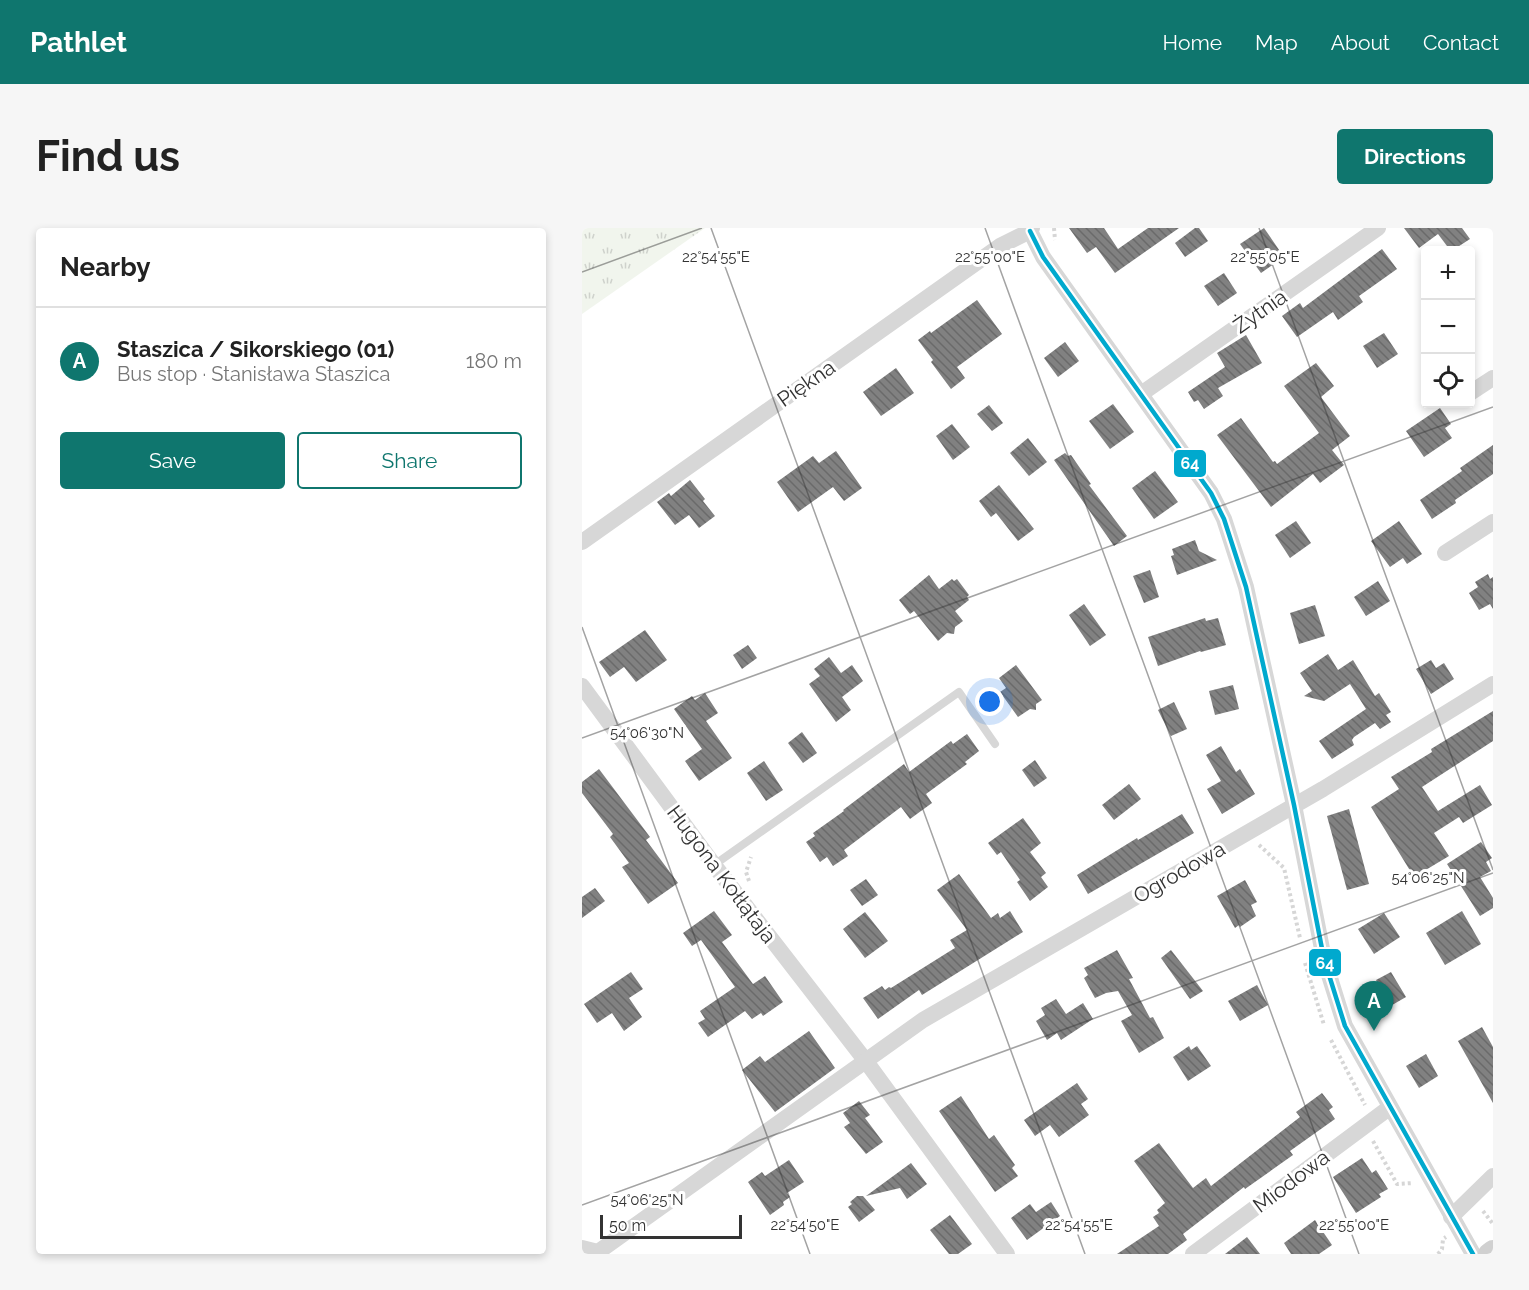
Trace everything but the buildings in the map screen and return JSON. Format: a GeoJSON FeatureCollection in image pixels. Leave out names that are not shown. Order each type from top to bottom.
{"type":"FeatureCollection","features":[{"type":"Feature","properties":{"kind":"main road"},"geometry":{"type":"LineString","coordinates":[[1488,1254],[1493,1251]]}},
{"type":"Feature","properties":{"kind":"street","name":"Żytnia"},"geometry":{"type":"LineString","coordinates":[[1141,394],[1378,228]]}},
{"type":"Feature","properties":{"kind":"street"},"geometry":{"type":"LineString","coordinates":[[1031,230],[1043,257],[1211,493],[1227,528],[1246,587],[1294,805],[1324,959],[1346,1026],[1389,1108],[1473,1254]]}},
{"type":"Feature","properties":{"kind":"street","name":"Piękna"},"geometry":{"type":"LineString","coordinates":[[582,542],[1000,246],[1031,230]]}},
{"type":"Feature","properties":{"kind":"street"},"geometry":{"type":"LineString","coordinates":[[1475,390],[1493,378]]}},
{"type":"Feature","properties":{"kind":"street"},"geometry":{"type":"LineString","coordinates":[[1445,553],[1493,522]]}},
{"type":"Feature","properties":{"kind":"street","name":"Ogrodowa"},"geometry":{"type":"LineString","coordinates":[[865,1060],[923,1020],[1323,789],[1493,684]]}},
{"type":"Feature","properties":{"kind":"street","name":"Hugona Kołłątaja"},"geometry":{"type":"LineString","coordinates":[[582,686],[714,865],[865,1060],[1007,1254]]}},
{"type":"Feature","properties":{"kind":"street"},"geometry":{"type":"LineString","coordinates":[[582,1248],[598,1252],[865,1060]]}},
{"type":"Feature","properties":{"kind":"street","name":"Miodowa"},"geometry":{"type":"LineString","coordinates":[[1193,1254],[1389,1108]]}},
{"type":"Feature","properties":{"kind":"street"},"geometry":{"type":"LineString","coordinates":[[1451,1218],[1493,1176]]}},
{"type":"Feature","properties":{"kind":"lane"},"geometry":{"type":"LineString","coordinates":[[714,865],[959,692],[995,744]]}},
{"type":"Feature","properties":{"kind":"path"},"geometry":{"type":"LineString","coordinates":[[1246,833],[1284,868],[1302,946]]}},
{"type":"Feature","properties":{"kind":"path"},"geometry":{"type":"LineString","coordinates":[[749,882],[746,872],[749,859],[754,853]]}},
{"type":"Feature","properties":{"kind":"path"},"geometry":{"type":"LineString","coordinates":[[1304,957],[1308,978],[1325,1028]]}},
{"type":"Feature","properties":{"kind":"path"},"geometry":{"type":"LineString","coordinates":[[1330,1038],[1366,1106],[1370,1138],[1397,1184],[1412,1182],[1418,1192]]}},
{"type":"Feature","properties":{"kind":"path"},"geometry":{"type":"LineString","coordinates":[[1483,1211],[1493,1224]]}},
{"type":"Feature","properties":{"kind":"path"},"geometry":{"type":"LineString","coordinates":[[1439,1230],[1443,1239]]}},
{"type":"Feature","properties":{"kind":"green space"},"geometry":{"type":"Polygon","coordinates":[[[582,228],[705,228],[582,314],[582,228]]]}},
{"type":"Feature","properties":{"kind":"transit line","name":"64"},"geometry":{"type":"LineString","coordinates":[[1030,231],[1043,257],[1211,493],[1224,519],[1246,587],[1294,805],[1324,959],[1345,1026],[1473,1254]]}},
{"type":"Feature","properties":{"kind":"place","name":"Staszica / Sikorskiego (01)"},"geometry":{"type":"Point","coordinates":[1374,1031]}}]}
